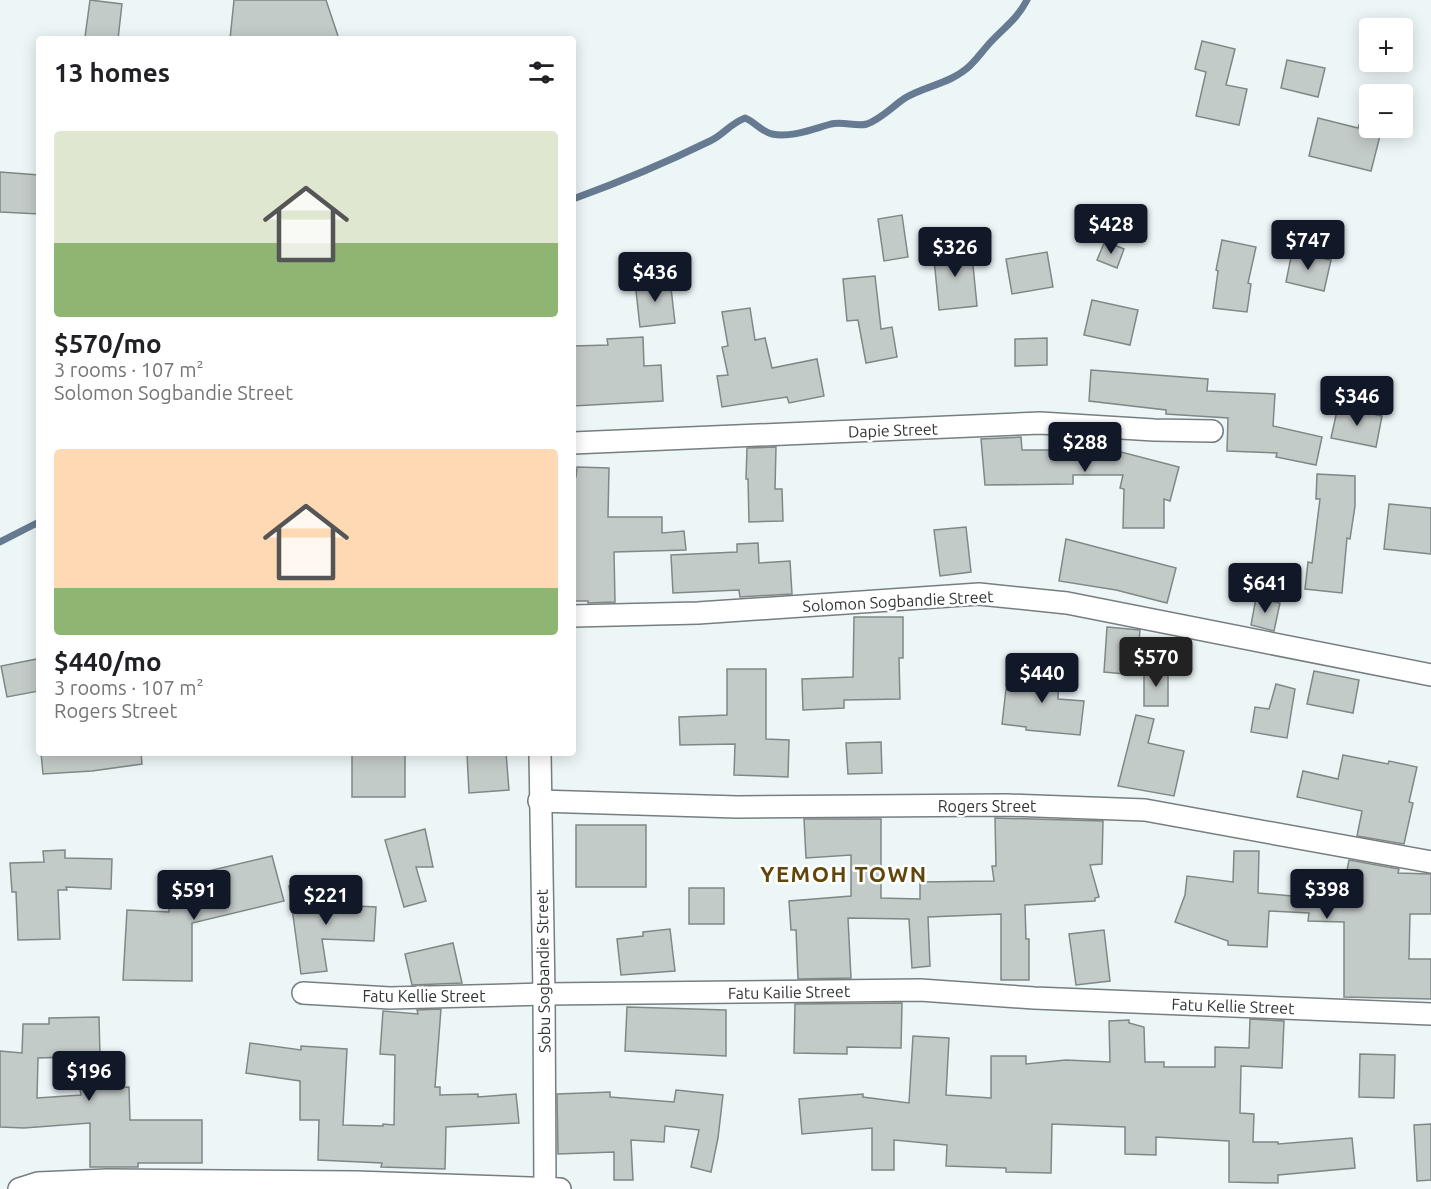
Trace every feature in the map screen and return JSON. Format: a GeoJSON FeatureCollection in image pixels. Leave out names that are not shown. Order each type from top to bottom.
{"type":"FeatureCollection","features":[{"type":"Feature","properties":{"kind":"street","name":"Dapie Street"},"geometry":{"type":"LineString","coordinates":[[576,443],[1040,423],[1212,431]]}},
{"type":"Feature","properties":{"kind":"street","name":"Solomon Sogbandie Street"},"geometry":{"type":"LineString","coordinates":[[576,616],[698,613],[979,594],[1067,603],[1431,675]]}},
{"type":"Feature","properties":{"kind":"street","name":"Sobu Sogbandie Street"},"geometry":{"type":"LineString","coordinates":[[540,756],[545,1189]]}},
{"type":"Feature","properties":{"kind":"street","name":"Rogers Street"},"geometry":{"type":"LineString","coordinates":[[539,801],[737,807],[1006,805],[1144,810],[1431,862]]}},
{"type":"Feature","properties":{"kind":"street","name":"Fatu Kailie Street"},"geometry":{"type":"LineString","coordinates":[[544,994],[920,990],[1034,998]]}},
{"type":"Feature","properties":{"kind":"street","name":"Fatu Kellie Street"},"geometry":{"type":"LineString","coordinates":[[303,993],[390,998],[544,994]]}},
{"type":"Feature","properties":{"kind":"street","name":"Fatu Kellie Street"},"geometry":{"type":"LineString","coordinates":[[1034,998],[1431,1014]]}},
{"type":"Feature","properties":{"kind":"street"},"geometry":{"type":"LineString","coordinates":[[19,1189],[38,1183],[107,1180],[201,1185],[560,1189]]}},
{"type":"Feature","properties":{"kind":"building"},"geometry":{"type":"Polygon","coordinates":[[[90,0],[122,4],[118,36],[85,36],[90,0]]]}},
{"type":"Feature","properties":{"kind":"building"},"geometry":{"type":"Polygon","coordinates":[[[234,0],[326,0],[338,36],[230,36],[234,0]]]}},
{"type":"Feature","properties":{"kind":"building"},"geometry":{"type":"Polygon","coordinates":[[[1202,41],[1235,49],[1226,85],[1247,89],[1239,125],[1196,116],[1206,72],[1195,69],[1202,41]]]}},
{"type":"Feature","properties":{"kind":"building"},"geometry":{"type":"Polygon","coordinates":[[[1287,60],[1325,68],[1318,97],[1281,88],[1287,60]]]}},
{"type":"Feature","properties":{"kind":"building"},"geometry":{"type":"Polygon","coordinates":[[[1318,118],[1358,128],[1359,125],[1359,138],[1379,138],[1371,171],[1309,156],[1318,118]]]}},
{"type":"Feature","properties":{"kind":"building"},"geometry":{"type":"Polygon","coordinates":[[[0,172],[36,175],[36,214],[0,212],[0,172]]]}},
{"type":"Feature","properties":{"kind":"building"},"geometry":{"type":"Polygon","coordinates":[[[902,215],[908,257],[884,261],[878,219],[902,215]]]}},
{"type":"Feature","properties":{"kind":"building"},"geometry":{"type":"Polygon","coordinates":[[[1222,240],[1256,247],[1248,283],[1251,284],[1247,312],[1213,308],[1218,271],[1216,270],[1222,240]]]}},
{"type":"Feature","properties":{"kind":"building"},"geometry":{"type":"Polygon","coordinates":[[[1105,241],[1124,249],[1117,268],[1097,260],[1105,241]]]}},
{"type":"Feature","properties":{"kind":"building"},"geometry":{"type":"Polygon","coordinates":[[[971,245],[977,306],[939,310],[933,249],[971,245]]]}},
{"type":"Feature","properties":{"kind":"building"},"geometry":{"type":"Polygon","coordinates":[[[1047,252],[1053,287],[1012,294],[1006,259],[1047,252]]]}},
{"type":"Feature","properties":{"kind":"building"},"geometry":{"type":"Polygon","coordinates":[[[1292,252],[1331,260],[1324,291],[1286,282],[1292,252]]]}},
{"type":"Feature","properties":{"kind":"building"},"geometry":{"type":"Polygon","coordinates":[[[875,276],[881,329],[892,327],[897,357],[866,363],[858,320],[847,321],[843,279],[875,276]]]}},
{"type":"Feature","properties":{"kind":"building"},"geometry":{"type":"Polygon","coordinates":[[[670,279],[675,323],[640,327],[635,282],[670,279]]]}},
{"type":"Feature","properties":{"kind":"building"},"geometry":{"type":"Polygon","coordinates":[[[1092,300],[1138,310],[1130,345],[1084,335],[1092,300]]]}},
{"type":"Feature","properties":{"kind":"building"},"geometry":{"type":"Polygon","coordinates":[[[750,308],[755,340],[765,338],[772,368],[817,359],[824,396],[789,403],[787,397],[722,407],[717,376],[728,375],[722,347],[728,346],[722,312],[750,308]]]}},
{"type":"Feature","properties":{"kind":"building"},"geometry":{"type":"Polygon","coordinates":[[[643,337],[644,366],[661,365],[663,401],[576,406],[576,346],[608,345],[607,339],[643,337]]]}},
{"type":"Feature","properties":{"kind":"building"},"geometry":{"type":"Polygon","coordinates":[[[1047,338],[1047,365],[1015,366],[1015,339],[1047,338]]]}},
{"type":"Feature","properties":{"kind":"building"},"geometry":{"type":"Polygon","coordinates":[[[1091,370],[1208,379],[1207,391],[1275,394],[1273,426],[1322,437],[1316,465],[1276,457],[1277,453],[1227,451],[1228,418],[1166,414],[1166,410],[1089,401],[1091,370]]]}},
{"type":"Feature","properties":{"kind":"building"},"geometry":{"type":"Polygon","coordinates":[[[1338,406],[1382,416],[1376,447],[1331,438],[1338,406]]]}},
{"type":"Feature","properties":{"kind":"building"},"geometry":{"type":"Polygon","coordinates":[[[1021,437],[1022,450],[1072,450],[1072,438],[1117,441],[1117,451],[1179,467],[1170,501],[1164,499],[1164,528],[1123,528],[1124,489],[1120,488],[1123,475],[1073,475],[1073,484],[985,485],[981,439],[1021,437]]]}},
{"type":"Feature","properties":{"kind":"building"},"geometry":{"type":"Polygon","coordinates":[[[776,447],[775,489],[782,489],[783,521],[749,522],[748,479],[746,479],[747,448],[776,447]]]}},
{"type":"Feature","properties":{"kind":"building"},"geometry":{"type":"Polygon","coordinates":[[[577,467],[609,468],[608,517],[662,517],[662,533],[684,531],[686,550],[614,552],[615,602],[576,601],[577,467]]]}},
{"type":"Feature","properties":{"kind":"building"},"geometry":{"type":"Polygon","coordinates":[[[1317,474],[1355,476],[1355,506],[1350,539],[1347,538],[1342,593],[1305,589],[1308,562],[1312,563],[1320,499],[1316,499],[1317,474]]]}},
{"type":"Feature","properties":{"kind":"building"},"geometry":{"type":"Polygon","coordinates":[[[1389,504],[1431,508],[1431,554],[1384,549],[1389,504]]]}},
{"type":"Feature","properties":{"kind":"building"},"geometry":{"type":"Polygon","coordinates":[[[966,527],[971,572],[940,576],[934,530],[966,527]]]}},
{"type":"Feature","properties":{"kind":"building"},"geometry":{"type":"Polygon","coordinates":[[[1066,539],[1176,568],[1167,603],[1116,590],[1059,581],[1066,539]]]}},
{"type":"Feature","properties":{"kind":"building"},"geometry":{"type":"Polygon","coordinates":[[[758,543],[759,563],[790,561],[792,594],[740,597],[739,590],[673,593],[671,555],[737,552],[737,544],[758,543]]]}},
{"type":"Feature","properties":{"kind":"building"},"geometry":{"type":"Polygon","coordinates":[[[1256,598],[1280,603],[1274,631],[1251,625],[1256,598]]]}},
{"type":"Feature","properties":{"kind":"building"},"geometry":{"type":"Polygon","coordinates":[[[854,617],[903,617],[903,658],[899,658],[900,699],[844,700],[844,708],[803,710],[802,679],[853,677],[854,617]]]}},
{"type":"Feature","properties":{"kind":"building"},"geometry":{"type":"Polygon","coordinates":[[[1107,627],[1140,630],[1136,675],[1104,672],[1107,627]]]}},
{"type":"Feature","properties":{"kind":"building"},"geometry":{"type":"Polygon","coordinates":[[[36,659],[36,692],[7,697],[1,666],[36,659]]]}},
{"type":"Feature","properties":{"kind":"building"},"geometry":{"type":"Polygon","coordinates":[[[1026,663],[1059,665],[1058,699],[1084,701],[1080,735],[1026,730],[1026,727],[1002,724],[1006,689],[1024,691],[1026,663]]]}},
{"type":"Feature","properties":{"kind":"building"},"geometry":{"type":"Polygon","coordinates":[[[727,669],[766,669],[766,739],[789,740],[788,777],[734,775],[735,744],[680,745],[679,717],[727,715],[727,669]]]}},
{"type":"Feature","properties":{"kind":"building"},"geometry":{"type":"Polygon","coordinates":[[[1144,670],[1168,670],[1168,706],[1144,706],[1144,670]]]}},
{"type":"Feature","properties":{"kind":"building"},"geometry":{"type":"Polygon","coordinates":[[[1314,671],[1359,680],[1353,713],[1307,704],[1314,671]]]}},
{"type":"Feature","properties":{"kind":"building"},"geometry":{"type":"Polygon","coordinates":[[[1276,684],[1295,689],[1287,738],[1251,732],[1255,707],[1269,709],[1276,684]]]}},
{"type":"Feature","properties":{"kind":"building"},"geometry":{"type":"Polygon","coordinates":[[[1136,715],[1154,719],[1148,743],[1184,751],[1174,796],[1118,786],[1136,715]]]}},
{"type":"Feature","properties":{"kind":"building"},"geometry":{"type":"Polygon","coordinates":[[[881,742],[882,773],[848,774],[846,743],[881,742]]]}},
{"type":"Feature","properties":{"kind":"building"},"geometry":{"type":"Polygon","coordinates":[[[1343,755],[1417,767],[1409,802],[1413,803],[1404,844],[1357,836],[1362,811],[1297,797],[1303,771],[1338,779],[1343,755]]]}},
{"type":"Feature","properties":{"kind":"building"},"geometry":{"type":"Polygon","coordinates":[[[41,756],[141,756],[142,764],[92,771],[43,774],[41,756]]]}},
{"type":"Feature","properties":{"kind":"building"},"geometry":{"type":"Polygon","coordinates":[[[352,756],[405,756],[405,797],[352,797],[352,756]]]}},
{"type":"Feature","properties":{"kind":"building"},"geometry":{"type":"Polygon","coordinates":[[[467,756],[506,756],[509,790],[469,793],[467,756]]]}},
{"type":"Feature","properties":{"kind":"building"},"geometry":{"type":"Polygon","coordinates":[[[995,818],[1103,821],[1102,864],[1090,865],[1099,897],[1095,898],[1095,901],[1025,905],[1026,939],[1029,939],[1029,980],[1001,980],[1001,914],[928,917],[930,966],[912,968],[909,919],[848,918],[851,978],[798,979],[796,930],[791,930],[789,901],[851,896],[851,855],[806,858],[804,819],[881,819],[881,898],[920,899],[920,882],[994,881],[992,866],[996,866],[995,818]]]}},
{"type":"Feature","properties":{"kind":"building"},"geometry":{"type":"Polygon","coordinates":[[[576,825],[646,825],[646,887],[576,887],[576,825]]]}},
{"type":"Feature","properties":{"kind":"building"},"geometry":{"type":"Polygon","coordinates":[[[425,829],[433,867],[416,867],[426,901],[404,907],[385,840],[425,829]]]}},
{"type":"Feature","properties":{"kind":"building"},"geometry":{"type":"Polygon","coordinates":[[[65,850],[65,858],[112,859],[111,889],[66,887],[67,890],[58,890],[60,939],[18,940],[16,892],[12,892],[10,863],[44,862],[43,851],[65,850]]]}},
{"type":"Feature","properties":{"kind":"building"},"geometry":{"type":"Polygon","coordinates":[[[1234,851],[1259,851],[1258,893],[1292,896],[1292,884],[1344,885],[1349,860],[1399,869],[1398,873],[1431,874],[1431,914],[1410,914],[1409,959],[1431,959],[1431,999],[1344,997],[1344,922],[1308,921],[1309,913],[1269,911],[1267,947],[1228,945],[1228,941],[1175,922],[1185,895],[1187,876],[1233,882],[1234,851]]]}},
{"type":"Feature","properties":{"kind":"building"},"geometry":{"type":"Polygon","coordinates":[[[272,856],[284,901],[192,923],[192,981],[123,980],[127,910],[169,912],[169,906],[212,906],[204,872],[272,856]]]}},
{"type":"Feature","properties":{"kind":"building"},"geometry":{"type":"Polygon","coordinates":[[[315,882],[317,904],[376,907],[374,941],[322,939],[327,971],[301,974],[289,886],[315,882]]]}},
{"type":"Feature","properties":{"kind":"building"},"geometry":{"type":"Polygon","coordinates":[[[689,888],[724,888],[724,924],[689,924],[689,888]]]}},
{"type":"Feature","properties":{"kind":"building"},"geometry":{"type":"Polygon","coordinates":[[[670,929],[675,971],[621,975],[617,939],[643,936],[643,932],[670,929]]]}},
{"type":"Feature","properties":{"kind":"building"},"geometry":{"type":"Polygon","coordinates":[[[1104,930],[1110,981],[1076,985],[1069,934],[1104,930]]]}},
{"type":"Feature","properties":{"kind":"building"},"geometry":{"type":"Polygon","coordinates":[[[453,943],[462,983],[412,985],[405,954],[453,943]]]}},
{"type":"Feature","properties":{"kind":"building"},"geometry":{"type":"Polygon","coordinates":[[[902,1003],[901,1048],[847,1047],[847,1054],[794,1053],[795,1004],[902,1003]]]}},
{"type":"Feature","properties":{"kind":"building"},"geometry":{"type":"Polygon","coordinates":[[[627,1007],[726,1010],[726,1056],[625,1051],[627,1007]]]}},
{"type":"Feature","properties":{"kind":"building"},"geometry":{"type":"Polygon","coordinates":[[[441,1009],[435,1087],[440,1087],[440,1095],[478,1094],[478,1097],[516,1094],[519,1123],[446,1127],[445,1169],[381,1167],[382,1163],[318,1160],[319,1120],[300,1120],[300,1081],[246,1073],[250,1043],[301,1050],[301,1046],[347,1049],[343,1125],[394,1125],[395,1055],[380,1054],[383,1011],[418,1014],[417,1010],[441,1009]]]}},
{"type":"Feature","properties":{"kind":"building"},"geometry":{"type":"Polygon","coordinates":[[[99,1017],[100,1056],[38,1058],[37,1098],[81,1095],[80,1089],[129,1087],[130,1120],[202,1120],[202,1163],[138,1163],[138,1167],[90,1167],[90,1123],[24,1128],[0,1127],[0,1051],[22,1053],[23,1024],[49,1024],[49,1018],[99,1017]]]}},
{"type":"Feature","properties":{"kind":"building"},"geometry":{"type":"Polygon","coordinates":[[[1250,1019],[1284,1021],[1282,1068],[1241,1066],[1240,1113],[1254,1114],[1253,1142],[1278,1142],[1278,1144],[1352,1138],[1355,1168],[1278,1175],[1278,1183],[1229,1182],[1229,1141],[1156,1137],[1156,1155],[1125,1154],[1125,1127],[1052,1124],[1051,1173],[1006,1172],[1006,1168],[946,1166],[947,1145],[894,1140],[894,1170],[872,1170],[872,1128],[802,1134],[799,1099],[863,1094],[863,1097],[909,1103],[913,1036],[949,1038],[946,1095],[991,1098],[991,1056],[1026,1056],[1026,1064],[1066,1060],[1110,1062],[1109,1021],[1129,1020],[1129,1023],[1144,1027],[1145,1062],[1164,1062],[1164,1067],[1215,1067],[1215,1047],[1249,1048],[1250,1019]]]}},
{"type":"Feature","properties":{"kind":"building"},"geometry":{"type":"Polygon","coordinates":[[[1360,1054],[1395,1055],[1394,1098],[1359,1097],[1360,1054]]]}},
{"type":"Feature","properties":{"kind":"building"},"geometry":{"type":"Polygon","coordinates":[[[676,1090],[723,1095],[711,1172],[691,1167],[699,1130],[665,1126],[664,1142],[631,1140],[633,1180],[614,1180],[614,1152],[558,1154],[557,1094],[610,1092],[610,1097],[674,1102],[676,1090]]]}},
{"type":"Feature","properties":{"kind":"building"},"geometry":{"type":"Polygon","coordinates":[[[1431,1124],[1431,1180],[1417,1181],[1414,1125],[1431,1124]]]}},
{"type":"Feature","properties":{"kind":"waterway"},"geometry":{"type":"LineString","coordinates":[[576,198],[693,149],[715,138],[745,118],[765,131],[779,135],[802,132],[836,123],[863,125],[872,122],[905,98],[964,71],[1014,19],[1027,0]]}},
{"type":"Feature","properties":{"kind":"waterway"},"geometry":{"type":"LineString","coordinates":[[0,542],[36,524]]}},
{"type":"Feature","properties":{"kind":"district","name":"YEMOH TOWN"},"geometry":{"type":"Point","coordinates":[844,873]}}]}
